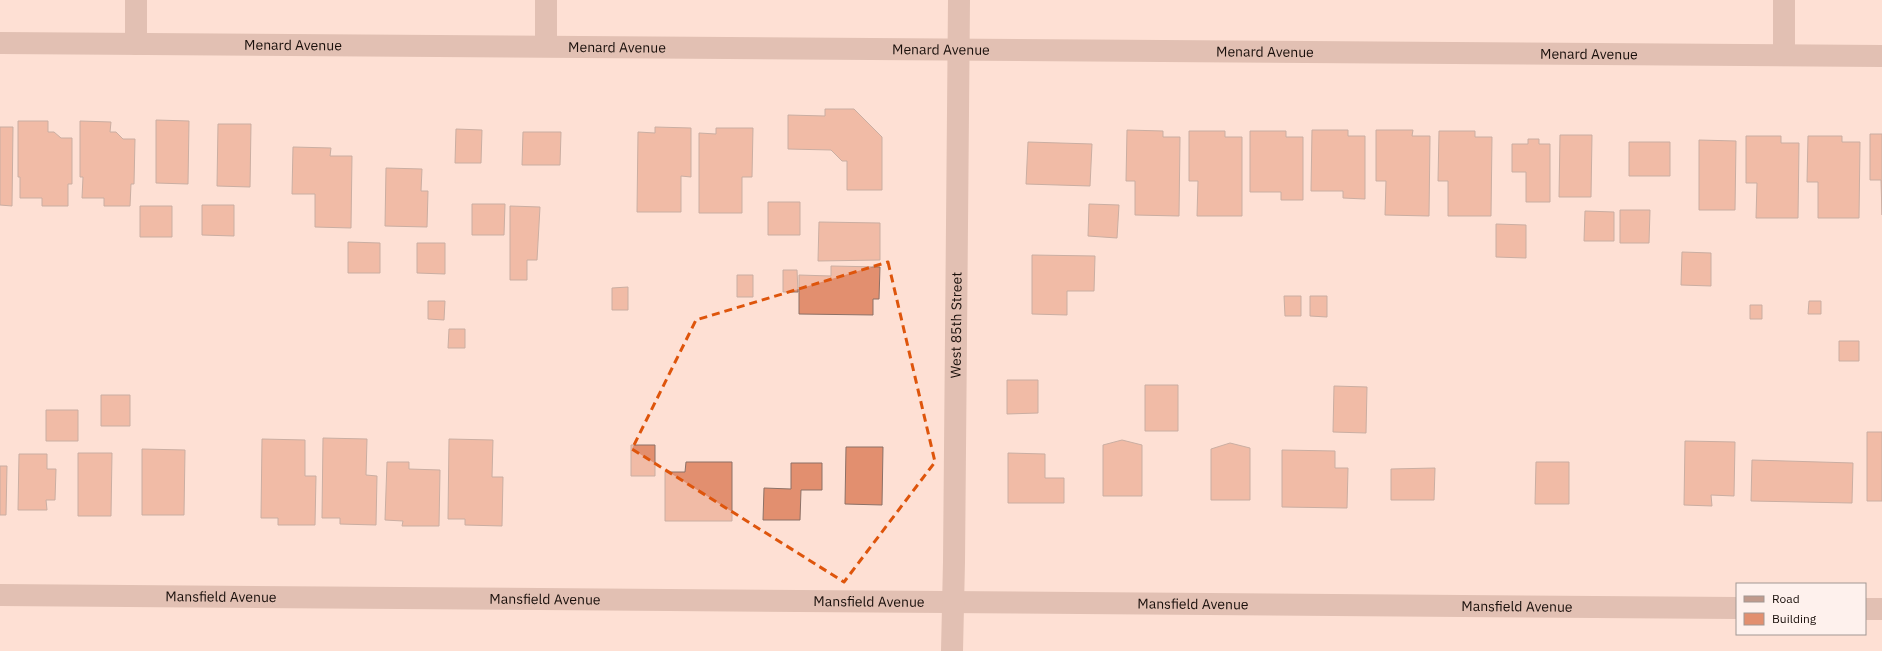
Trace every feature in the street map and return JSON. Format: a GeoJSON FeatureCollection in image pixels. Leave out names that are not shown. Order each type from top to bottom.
{"type":"FeatureCollection","features":[{"type":"Feature","properties":{"kind":"street"},"geometry":{"type":"LineString","coordinates":[[136,0],[136,44]]}},
{"type":"Feature","properties":{"kind":"street"},"geometry":{"type":"LineString","coordinates":[[546,0],[546,46]]}},
{"type":"Feature","properties":{"kind":"street","name":"West 85th Street"},"geometry":{"type":"LineString","coordinates":[[952,651],[959,0]]}},
{"type":"Feature","properties":{"kind":"street"},"geometry":{"type":"LineString","coordinates":[[1784,0],[1784,55]]}},
{"type":"Feature","properties":{"kind":"street","name":"Menard Avenue"},"geometry":{"type":"LineString","coordinates":[[0,43],[1882,56]]}},
{"type":"Feature","properties":{"kind":"street","name":"Mansfield Avenue"},"geometry":{"type":"LineString","coordinates":[[0,595],[1736,608]]}},
{"type":"Feature","properties":{"kind":"street"},"geometry":{"type":"LineString","coordinates":[[1866,609],[1882,609]]}},
{"type":"Feature","properties":{"kind":"highlighted area"},"geometry":{"type":"Polygon","coordinates":[[[888,262],[935,462],[844,582],[632,449],[696,320],[888,262]]]}},
{"type":"Feature","properties":{"kind":"building"},"geometry":{"type":"Polygon","coordinates":[[[825,109],[854,109],[882,137],[882,190],[847,190],[847,161],[842,161],[831,150],[788,149],[788,115],[825,116],[825,109]]]}},
{"type":"Feature","properties":{"kind":"building"},"geometry":{"type":"Polygon","coordinates":[[[156,120],[189,121],[188,184],[156,183],[156,120]]]}},
{"type":"Feature","properties":{"kind":"building"},"geometry":{"type":"Polygon","coordinates":[[[18,121],[48,121],[48,132],[54,132],[61,138],[72,138],[72,184],[68,184],[68,206],[42,206],[42,198],[20,198],[20,177],[18,177],[18,121]]]}},
{"type":"Feature","properties":{"kind":"building"},"geometry":{"type":"Polygon","coordinates":[[[80,121],[111,122],[110,132],[116,132],[123,139],[135,139],[134,184],[131,184],[130,206],[104,206],[104,198],[82,198],[83,177],[80,177],[80,121]]]}},
{"type":"Feature","properties":{"kind":"building"},"geometry":{"type":"Polygon","coordinates":[[[218,124],[251,124],[250,187],[217,186],[218,124]]]}},
{"type":"Feature","properties":{"kind":"building"},"geometry":{"type":"Polygon","coordinates":[[[0,127],[13,127],[12,206],[0,205],[0,127]]]}},
{"type":"Feature","properties":{"kind":"building"},"geometry":{"type":"Polygon","coordinates":[[[655,127],[691,128],[691,177],[681,176],[681,212],[637,212],[638,132],[655,133],[655,127]]]}},
{"type":"Feature","properties":{"kind":"building"},"geometry":{"type":"Polygon","coordinates":[[[716,128],[753,128],[752,177],[742,177],[742,213],[699,213],[699,133],[716,134],[716,128]]]}},
{"type":"Feature","properties":{"kind":"building"},"geometry":{"type":"Polygon","coordinates":[[[456,129],[482,130],[481,163],[455,163],[456,129]]]}},
{"type":"Feature","properties":{"kind":"building"},"geometry":{"type":"Polygon","coordinates":[[[1127,130],[1163,131],[1163,137],[1180,137],[1179,216],[1135,215],[1135,181],[1126,181],[1127,130]]]}},
{"type":"Feature","properties":{"kind":"building"},"geometry":{"type":"Polygon","coordinates":[[[1312,130],[1348,130],[1348,136],[1365,136],[1365,199],[1343,198],[1343,191],[1311,191],[1312,130]]]}},
{"type":"Feature","properties":{"kind":"building"},"geometry":{"type":"Polygon","coordinates":[[[1376,130],[1413,130],[1412,136],[1430,136],[1429,216],[1385,215],[1386,181],[1376,181],[1376,130]]]}},
{"type":"Feature","properties":{"kind":"building"},"geometry":{"type":"Polygon","coordinates":[[[1189,131],[1225,131],[1225,137],[1242,137],[1242,216],[1197,216],[1198,181],[1189,181],[1189,131]]]}},
{"type":"Feature","properties":{"kind":"building"},"geometry":{"type":"Polygon","coordinates":[[[1250,131],[1286,131],[1286,137],[1303,137],[1303,200],[1281,200],[1281,192],[1250,192],[1250,131]]]}},
{"type":"Feature","properties":{"kind":"building"},"geometry":{"type":"Polygon","coordinates":[[[1439,131],[1475,131],[1475,137],[1492,137],[1491,216],[1448,216],[1448,181],[1438,181],[1439,131]]]}},
{"type":"Feature","properties":{"kind":"building"},"geometry":{"type":"Polygon","coordinates":[[[523,132],[561,132],[560,165],[522,165],[523,132]]]}},
{"type":"Feature","properties":{"kind":"building"},"geometry":{"type":"Polygon","coordinates":[[[1870,134],[1882,134],[1882,215],[1881,180],[1870,180],[1870,134]]]}},
{"type":"Feature","properties":{"kind":"building"},"geometry":{"type":"Polygon","coordinates":[[[1560,135],[1592,135],[1591,197],[1559,197],[1560,135]]]}},
{"type":"Feature","properties":{"kind":"building"},"geometry":{"type":"Polygon","coordinates":[[[1746,136],[1781,136],[1781,143],[1799,143],[1798,218],[1756,218],[1757,183],[1746,183],[1746,136]]]}},
{"type":"Feature","properties":{"kind":"building"},"geometry":{"type":"Polygon","coordinates":[[[1808,136],[1842,136],[1842,142],[1860,142],[1859,218],[1818,218],[1818,182],[1807,182],[1808,136]]]}},
{"type":"Feature","properties":{"kind":"building"},"geometry":{"type":"Polygon","coordinates":[[[1528,139],[1539,139],[1539,144],[1550,144],[1550,202],[1526,202],[1526,172],[1512,172],[1512,144],[1528,144],[1528,139]]]}},
{"type":"Feature","properties":{"kind":"building"},"geometry":{"type":"Polygon","coordinates":[[[1699,140],[1736,141],[1735,210],[1699,210],[1699,140]]]}},
{"type":"Feature","properties":{"kind":"building"},"geometry":{"type":"Polygon","coordinates":[[[1028,142],[1092,144],[1090,186],[1026,184],[1028,142]]]}},
{"type":"Feature","properties":{"kind":"building"},"geometry":{"type":"Polygon","coordinates":[[[1629,142],[1670,142],[1670,176],[1629,176],[1629,142]]]}},
{"type":"Feature","properties":{"kind":"building"},"geometry":{"type":"Polygon","coordinates":[[[293,147],[331,148],[330,156],[352,156],[351,228],[315,227],[315,194],[292,194],[293,147]]]}},
{"type":"Feature","properties":{"kind":"building"},"geometry":{"type":"Polygon","coordinates":[[[386,168],[422,169],[421,191],[428,191],[427,227],[385,226],[386,168]]]}},
{"type":"Feature","properties":{"kind":"building"},"geometry":{"type":"Polygon","coordinates":[[[768,202],[800,202],[800,235],[768,235],[768,202]]]}},
{"type":"Feature","properties":{"kind":"building"},"geometry":{"type":"Polygon","coordinates":[[[472,204],[505,204],[504,235],[472,235],[472,204]]]}},
{"type":"Feature","properties":{"kind":"building"},"geometry":{"type":"Polygon","coordinates":[[[1089,204],[1119,205],[1117,238],[1088,236],[1089,204]]]}},
{"type":"Feature","properties":{"kind":"building"},"geometry":{"type":"Polygon","coordinates":[[[202,205],[234,205],[234,236],[202,235],[202,205]]]}},
{"type":"Feature","properties":{"kind":"building"},"geometry":{"type":"Polygon","coordinates":[[[140,206],[172,206],[172,237],[140,237],[140,206]]]}},
{"type":"Feature","properties":{"kind":"building"},"geometry":{"type":"Polygon","coordinates":[[[510,206],[540,207],[537,260],[527,260],[527,280],[510,280],[510,206]]]}},
{"type":"Feature","properties":{"kind":"building"},"geometry":{"type":"Polygon","coordinates":[[[1620,210],[1650,210],[1649,243],[1620,243],[1620,210]]]}},
{"type":"Feature","properties":{"kind":"building"},"geometry":{"type":"Polygon","coordinates":[[[1585,211],[1614,212],[1614,241],[1584,241],[1585,211]]]}},
{"type":"Feature","properties":{"kind":"building"},"geometry":{"type":"Polygon","coordinates":[[[819,222],[880,223],[880,260],[818,261],[819,222]]]}},
{"type":"Feature","properties":{"kind":"building"},"geometry":{"type":"Polygon","coordinates":[[[1496,224],[1526,225],[1526,258],[1496,257],[1496,224]]]}},
{"type":"Feature","properties":{"kind":"building"},"geometry":{"type":"Polygon","coordinates":[[[348,242],[380,243],[380,273],[348,273],[348,242]]]}},
{"type":"Feature","properties":{"kind":"building"},"geometry":{"type":"Polygon","coordinates":[[[417,243],[445,243],[445,274],[417,273],[417,243]]]}},
{"type":"Feature","properties":{"kind":"building"},"geometry":{"type":"Polygon","coordinates":[[[1682,252],[1711,253],[1711,286],[1681,285],[1682,252]]]}},
{"type":"Feature","properties":{"kind":"building"},"geometry":{"type":"Polygon","coordinates":[[[1032,255],[1095,256],[1094,291],[1067,291],[1067,315],[1032,314],[1032,255]]]}},
{"type":"Feature","properties":{"kind":"building"},"geometry":{"type":"Polygon","coordinates":[[[831,266],[880,267],[879,299],[873,299],[873,315],[799,314],[799,275],[831,276],[831,266]]]}},
{"type":"Feature","properties":{"kind":"building"},"geometry":{"type":"Polygon","coordinates":[[[783,270],[797,270],[798,292],[783,292],[783,270]]]}},
{"type":"Feature","properties":{"kind":"building"},"geometry":{"type":"Polygon","coordinates":[[[737,275],[753,275],[753,297],[737,297],[737,275]]]}},
{"type":"Feature","properties":{"kind":"building"},"geometry":{"type":"Polygon","coordinates":[[[628,287],[628,310],[612,310],[612,288],[628,287]]]}},
{"type":"Feature","properties":{"kind":"building"},"geometry":{"type":"Polygon","coordinates":[[[1284,296],[1301,296],[1301,316],[1285,316],[1284,296]]]}},
{"type":"Feature","properties":{"kind":"building"},"geometry":{"type":"Polygon","coordinates":[[[1310,296],[1327,296],[1327,317],[1310,316],[1310,296]]]}},
{"type":"Feature","properties":{"kind":"building"},"geometry":{"type":"Polygon","coordinates":[[[428,301],[445,301],[444,320],[428,319],[428,301]]]}},
{"type":"Feature","properties":{"kind":"building"},"geometry":{"type":"Polygon","coordinates":[[[1809,301],[1821,301],[1821,314],[1808,314],[1809,301]]]}},
{"type":"Feature","properties":{"kind":"building"},"geometry":{"type":"Polygon","coordinates":[[[1750,305],[1762,305],[1762,319],[1750,319],[1750,305]]]}},
{"type":"Feature","properties":{"kind":"building"},"geometry":{"type":"Polygon","coordinates":[[[449,329],[465,329],[465,348],[448,348],[449,329]]]}},
{"type":"Feature","properties":{"kind":"building"},"geometry":{"type":"Polygon","coordinates":[[[1839,341],[1859,341],[1859,361],[1839,361],[1839,341]]]}},
{"type":"Feature","properties":{"kind":"building"},"geometry":{"type":"Polygon","coordinates":[[[1007,380],[1038,380],[1038,413],[1007,414],[1007,380]]]}},
{"type":"Feature","properties":{"kind":"building"},"geometry":{"type":"Polygon","coordinates":[[[1145,385],[1178,385],[1178,431],[1145,431],[1145,385]]]}},
{"type":"Feature","properties":{"kind":"building"},"geometry":{"type":"Polygon","coordinates":[[[1334,386],[1367,387],[1366,433],[1333,432],[1334,386]]]}},
{"type":"Feature","properties":{"kind":"building"},"geometry":{"type":"Polygon","coordinates":[[[101,395],[130,395],[130,426],[101,426],[101,395]]]}},
{"type":"Feature","properties":{"kind":"building"},"geometry":{"type":"Polygon","coordinates":[[[46,410],[78,410],[78,441],[46,441],[46,410]]]}},
{"type":"Feature","properties":{"kind":"building"},"geometry":{"type":"Polygon","coordinates":[[[1867,432],[1882,432],[1882,501],[1867,501],[1867,432]]]}},
{"type":"Feature","properties":{"kind":"building"},"geometry":{"type":"Polygon","coordinates":[[[323,438],[367,439],[366,475],[377,476],[376,525],[340,524],[340,518],[322,518],[323,438]]]}},
{"type":"Feature","properties":{"kind":"building"},"geometry":{"type":"Polygon","coordinates":[[[262,439],[305,440],[305,476],[316,476],[315,525],[278,525],[278,518],[261,518],[262,439]]]}},
{"type":"Feature","properties":{"kind":"building"},"geometry":{"type":"Polygon","coordinates":[[[449,439],[493,440],[492,477],[503,477],[502,526],[465,525],[465,519],[448,519],[449,439]]]}},
{"type":"Feature","properties":{"kind":"building"},"geometry":{"type":"Polygon","coordinates":[[[1122,440],[1142,445],[1142,496],[1103,496],[1103,445],[1122,440]]]}},
{"type":"Feature","properties":{"kind":"building"},"geometry":{"type":"Polygon","coordinates":[[[1685,441],[1735,442],[1734,496],[1711,495],[1712,506],[1684,505],[1685,441]]]}},
{"type":"Feature","properties":{"kind":"building"},"geometry":{"type":"Polygon","coordinates":[[[1230,443],[1250,448],[1250,500],[1211,500],[1211,449],[1230,443]]]}},
{"type":"Feature","properties":{"kind":"building"},"geometry":{"type":"Polygon","coordinates":[[[631,445],[655,445],[655,476],[631,476],[631,445]]]}},
{"type":"Feature","properties":{"kind":"building"},"geometry":{"type":"Polygon","coordinates":[[[846,447],[883,447],[882,505],[845,504],[846,447]]]}},
{"type":"Feature","properties":{"kind":"building"},"geometry":{"type":"Polygon","coordinates":[[[142,449],[185,450],[184,515],[142,515],[142,449]]]}},
{"type":"Feature","properties":{"kind":"building"},"geometry":{"type":"Polygon","coordinates":[[[1282,450],[1335,451],[1335,468],[1348,468],[1347,508],[1282,507],[1282,450]]]}},
{"type":"Feature","properties":{"kind":"building"},"geometry":{"type":"Polygon","coordinates":[[[78,453],[112,453],[111,516],[78,516],[78,453]]]}},
{"type":"Feature","properties":{"kind":"building"},"geometry":{"type":"Polygon","coordinates":[[[1008,453],[1045,454],[1045,478],[1064,478],[1064,503],[1008,503],[1008,453]]]}},
{"type":"Feature","properties":{"kind":"building"},"geometry":{"type":"Polygon","coordinates":[[[19,454],[47,454],[47,469],[56,469],[55,500],[46,500],[47,510],[18,510],[19,454]]]}},
{"type":"Feature","properties":{"kind":"building"},"geometry":{"type":"Polygon","coordinates":[[[1752,460],[1853,463],[1852,503],[1751,501],[1752,460]]]}},
{"type":"Feature","properties":{"kind":"building"},"geometry":{"type":"Polygon","coordinates":[[[387,462],[409,462],[409,469],[440,470],[439,526],[402,526],[403,521],[385,520],[387,462]]]}},
{"type":"Feature","properties":{"kind":"building"},"geometry":{"type":"Polygon","coordinates":[[[686,462],[732,462],[732,521],[665,521],[665,472],[685,472],[686,462]]]}},
{"type":"Feature","properties":{"kind":"building"},"geometry":{"type":"Polygon","coordinates":[[[1536,462],[1569,462],[1569,504],[1535,504],[1536,462]]]}},
{"type":"Feature","properties":{"kind":"building"},"geometry":{"type":"Polygon","coordinates":[[[791,463],[822,463],[822,490],[801,490],[800,520],[763,520],[764,488],[791,489],[791,463]]]}},
{"type":"Feature","properties":{"kind":"building"},"geometry":{"type":"Polygon","coordinates":[[[0,466],[7,466],[6,515],[0,515],[0,466]]]}},
{"type":"Feature","properties":{"kind":"building"},"geometry":{"type":"Polygon","coordinates":[[[1435,468],[1434,500],[1391,500],[1391,469],[1435,468]]]}}]}
